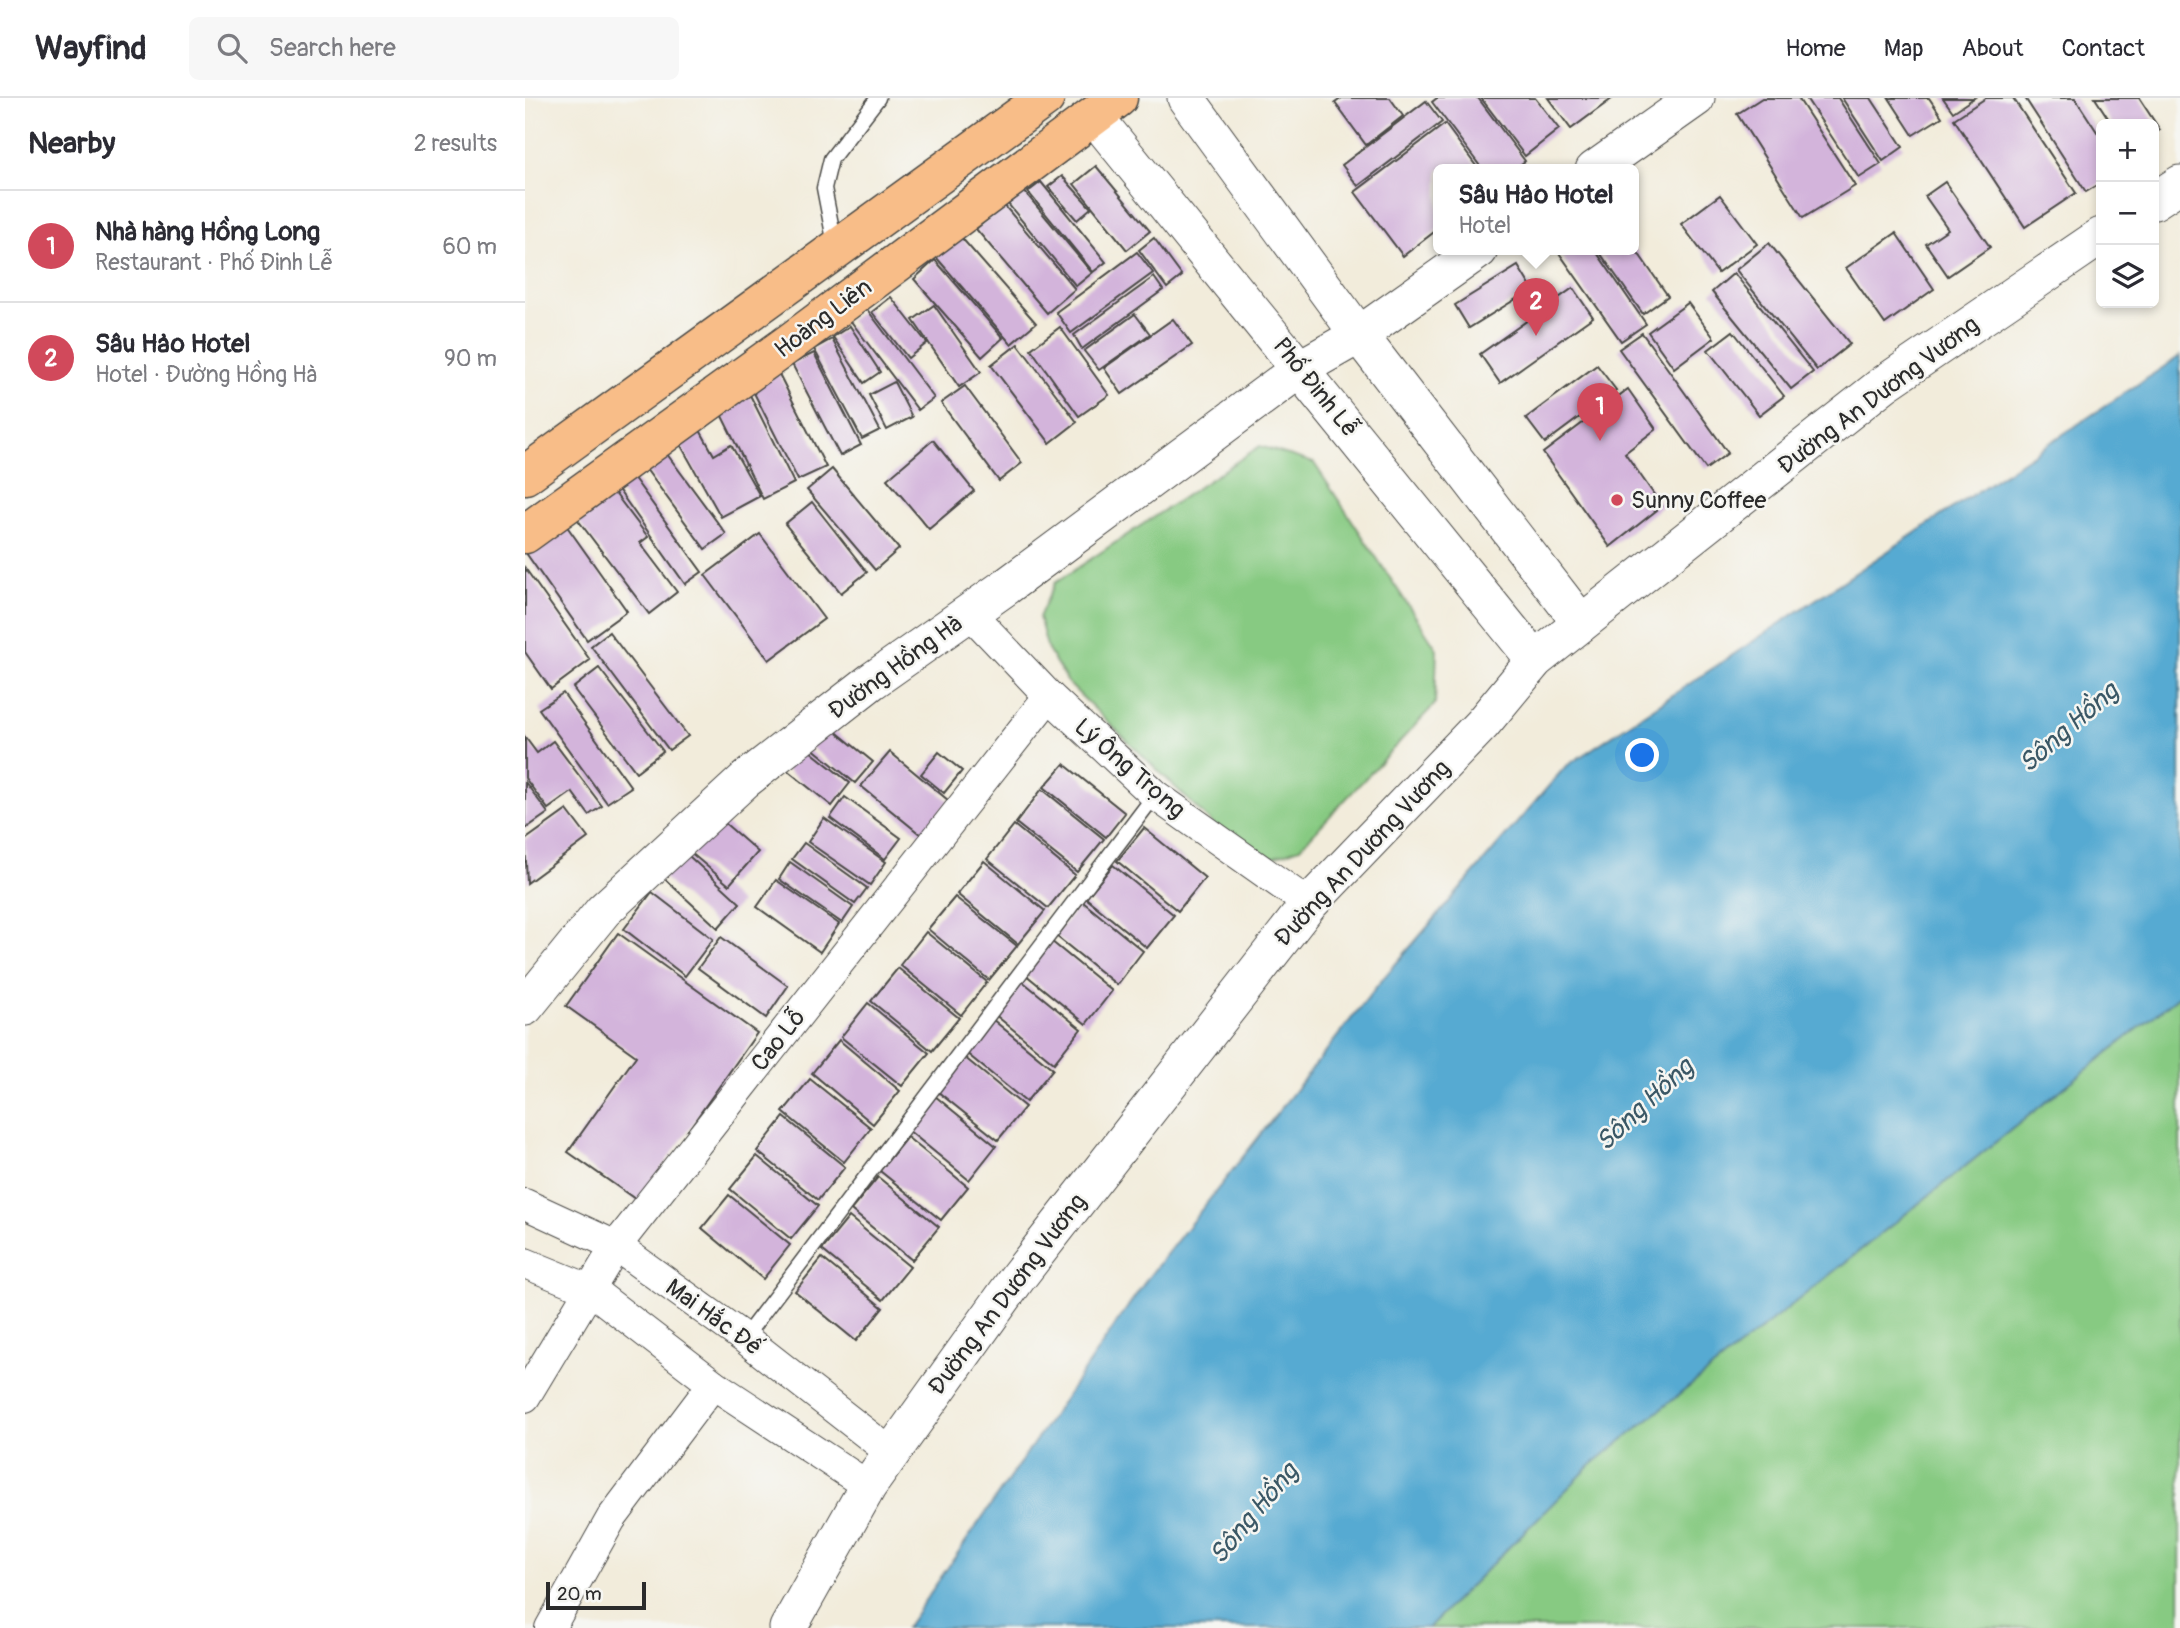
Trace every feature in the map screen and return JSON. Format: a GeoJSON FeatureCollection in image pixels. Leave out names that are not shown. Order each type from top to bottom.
{"type":"FeatureCollection","features":[{"type":"Feature","properties":{"kind":"main road","name":"Hoàng Liên"},"geometry":{"type":"LineString","coordinates":[[525,475],[1045,98]]}},
{"type":"Feature","properties":{"kind":"main road","name":"Hoàng Liên"},"geometry":{"type":"LineString","coordinates":[[525,534],[791,342],[1106,107]]}},
{"type":"Feature","properties":{"kind":"main road"},"geometry":{"type":"LineString","coordinates":[[768,300],[791,342]]}},
{"type":"Feature","properties":{"kind":"street"},"geometry":{"type":"LineString","coordinates":[[1186,98],[1359,335],[1581,624]]}},
{"type":"Feature","properties":{"kind":"street"},"geometry":{"type":"LineString","coordinates":[[1602,164],[1696,98]]}},
{"type":"Feature","properties":{"kind":"street","name":"Phố Đinh Lễ"},"geometry":{"type":"LineString","coordinates":[[1106,107],[1301,368],[1535,660]]}},
{"type":"Feature","properties":{"kind":"street"},"geometry":{"type":"LineString","coordinates":[[2159,198],[2180,184]]}},
{"type":"Feature","properties":{"kind":"street","name":"Đường An Dương Vương"},"geometry":{"type":"LineString","coordinates":[[788,1628],[867,1486],[1018,1277],[1309,904],[1482,724],[1535,660],[1884,384],[2096,239]]}},
{"type":"Feature","properties":{"kind":"street"},"geometry":{"type":"LineString","coordinates":[[1359,335],[1472,255]]}},
{"type":"Feature","properties":{"kind":"street","name":"Đường Hồng Hà"},"geometry":{"type":"LineString","coordinates":[[525,1007],[603,911],[745,780],[872,681],[1301,368],[1359,335]]}},
{"type":"Feature","properties":{"kind":"street","name":"Lý Ông Trọng"},"geometry":{"type":"LineString","coordinates":[[969,612],[1049,696],[1155,795],[1309,904]]}},
{"type":"Feature","properties":{"kind":"street","name":"Cao Lỗ"},"geometry":{"type":"LineString","coordinates":[[525,1397],[616,1246],[1049,696]]}},
{"type":"Feature","properties":{"kind":"street","name":"Mai Hắc Đế"},"geometry":{"type":"LineString","coordinates":[[525,1204],[616,1246],[744,1338],[890,1452]]}},
{"type":"Feature","properties":{"kind":"street"},"geometry":{"type":"LineString","coordinates":[[525,1263],[591,1290],[713,1384],[867,1486]]}},
{"type":"Feature","properties":{"kind":"street"},"geometry":{"type":"LineString","coordinates":[[550,1628],[611,1520],[713,1384]]}},
{"type":"Feature","properties":{"kind":"lane"},"geometry":{"type":"LineString","coordinates":[[835,250],[824,188],[831,159],[878,98]]}},
{"type":"Feature","properties":{"kind":"lane"},"geometry":{"type":"LineString","coordinates":[[744,1338],[1155,795]]}},
{"type":"Feature","properties":{"kind":"green space"},"geometry":{"type":"Polygon","coordinates":[[[1260,446],[1314,463],[1437,649],[1435,704],[1300,848],[1272,858],[1239,849],[1069,684],[1048,650],[1039,617],[1055,583],[1260,446]]]}},
{"type":"Feature","properties":{"kind":"green space"},"geometry":{"type":"Polygon","coordinates":[[[2180,995],[2180,1628],[1428,1628],[1591,1465],[2180,995]]]}},
{"type":"Feature","properties":{"kind":"water","name":"Sông Hồng"},"geometry":{"type":"Polygon","coordinates":[[[2180,356],[2180,995],[1591,1465],[1428,1628],[906,1628],[1147,1279],[1381,981],[1565,767],[2180,356]]]}},
{"type":"Feature","properties":{"kind":"building"},"geometry":{"type":"Polygon","coordinates":[[[1342,98],[1390,98],[1403,116],[1366,145],[1335,103],[1342,98]]]}},
{"type":"Feature","properties":{"kind":"building"},"geometry":{"type":"Polygon","coordinates":[[[1437,98],[1478,98],[1525,161],[1521,164],[1478,164],[1432,102],[1437,98]]]}},
{"type":"Feature","properties":{"kind":"building"},"geometry":{"type":"Polygon","coordinates":[[[1481,98],[1535,98],[1559,129],[1525,156],[1481,98]]]}},
{"type":"Feature","properties":{"kind":"building"},"geometry":{"type":"Polygon","coordinates":[[[1548,98],[1613,98],[1571,129],[1548,98]]]}},
{"type":"Feature","properties":{"kind":"building"},"geometry":{"type":"Polygon","coordinates":[[[1762,98],[1798,98],[1855,186],[1803,218],[1737,114],[1762,98]]]}},
{"type":"Feature","properties":{"kind":"building"},"geometry":{"type":"Polygon","coordinates":[[[1806,98],[1838,98],[1881,164],[1859,178],[1806,98]]]}},
{"type":"Feature","properties":{"kind":"building"},"geometry":{"type":"Polygon","coordinates":[[[1842,98],[1871,98],[1903,147],[1883,161],[1842,98]]]}},
{"type":"Feature","properties":{"kind":"building"},"geometry":{"type":"Polygon","coordinates":[[[1889,98],[1929,98],[1942,117],[1913,135],[1889,98]]]}},
{"type":"Feature","properties":{"kind":"building"},"geometry":{"type":"Polygon","coordinates":[[[1943,98],[1974,98],[1953,112],[1943,98]]]}},
{"type":"Feature","properties":{"kind":"building"},"geometry":{"type":"Polygon","coordinates":[[[1986,98],[2013,98],[2076,193],[2025,227],[1954,119],[1986,98]]]}},
{"type":"Feature","properties":{"kind":"building"},"geometry":{"type":"Polygon","coordinates":[[[2025,98],[2075,98],[2096,130],[2096,186],[2086,192],[2025,98]]]}},
{"type":"Feature","properties":{"kind":"building"},"geometry":{"type":"Polygon","coordinates":[[[2095,98],[2139,98],[2153,119],[2109,119],[2095,98]]]}},
{"type":"Feature","properties":{"kind":"building"},"geometry":{"type":"Polygon","coordinates":[[[1426,101],[1442,122],[1358,186],[1342,165],[1426,101]]]}},
{"type":"Feature","properties":{"kind":"building"},"geometry":{"type":"Polygon","coordinates":[[[1445,124],[1475,164],[1433,164],[1433,233],[1403,256],[1355,192],[1445,124]]]}},
{"type":"Feature","properties":{"kind":"building"},"geometry":{"type":"Polygon","coordinates":[[[1096,166],[1150,231],[1127,250],[1074,184],[1096,166]]]}},
{"type":"Feature","properties":{"kind":"building"},"geometry":{"type":"Polygon","coordinates":[[[1062,176],[1091,208],[1077,220],[1048,187],[1062,176]]]}},
{"type":"Feature","properties":{"kind":"building"},"geometry":{"type":"Polygon","coordinates":[[[1041,182],[1106,262],[1093,272],[1028,192],[1041,182]]]}},
{"type":"Feature","properties":{"kind":"building"},"geometry":{"type":"Polygon","coordinates":[[[1945,182],[1990,247],[1948,276],[1926,244],[1948,229],[1925,196],[1945,182]]]}},
{"type":"Feature","properties":{"kind":"building"},"geometry":{"type":"Polygon","coordinates":[[[1024,191],[1092,273],[1076,286],[1008,204],[1024,191]]]}},
{"type":"Feature","properties":{"kind":"building"},"geometry":{"type":"Polygon","coordinates":[[[1720,195],[1757,244],[1718,273],[1681,224],[1720,195]]]}},
{"type":"Feature","properties":{"kind":"building"},"geometry":{"type":"Polygon","coordinates":[[[1004,205],[1075,289],[1047,313],[976,229],[1004,205]]]}},
{"type":"Feature","properties":{"kind":"building"},"geometry":{"type":"Polygon","coordinates":[[[1896,233],[1934,289],[1885,324],[1846,268],[1896,233]]]}},
{"type":"Feature","properties":{"kind":"building"},"geometry":{"type":"Polygon","coordinates":[[[960,236],[1036,323],[1011,344],[936,257],[960,236]]]}},
{"type":"Feature","properties":{"kind":"building"},"geometry":{"type":"Polygon","coordinates":[[[1154,238],[1182,276],[1167,288],[1139,250],[1154,238]]]}},
{"type":"Feature","properties":{"kind":"building"},"geometry":{"type":"Polygon","coordinates":[[[1769,243],[1850,344],[1817,370],[1736,270],[1769,243]]]}},
{"type":"Feature","properties":{"kind":"building"},"geometry":{"type":"Polygon","coordinates":[[[1137,252],[1153,273],[1071,333],[1056,312],[1137,252]]]}},
{"type":"Feature","properties":{"kind":"building"},"geometry":{"type":"Polygon","coordinates":[[[1639,254],[1668,296],[1643,314],[1602,255],[1639,254]]]}},
{"type":"Feature","properties":{"kind":"building"},"geometry":{"type":"Polygon","coordinates":[[[1561,255],[1598,255],[1646,324],[1621,341],[1561,255]]]}},
{"type":"Feature","properties":{"kind":"building"},"geometry":{"type":"Polygon","coordinates":[[[935,260],[1003,338],[982,357],[914,279],[935,260]]]}},
{"type":"Feature","properties":{"kind":"building"},"geometry":{"type":"Polygon","coordinates":[[[1518,266],[1532,289],[1469,328],[1455,305],[1518,266]]]}},
{"type":"Feature","properties":{"kind":"building"},"geometry":{"type":"Polygon","coordinates":[[[1734,273],[1813,372],[1791,389],[1712,292],[1734,273]]]}},
{"type":"Feature","properties":{"kind":"building"},"geometry":{"type":"Polygon","coordinates":[[[1154,277],[1163,290],[1082,349],[1074,335],[1154,277]]]}},
{"type":"Feature","properties":{"kind":"building"},"geometry":{"type":"Polygon","coordinates":[[[1573,288],[1593,317],[1500,383],[1480,354],[1573,288]]]}},
{"type":"Feature","properties":{"kind":"building"},"geometry":{"type":"Polygon","coordinates":[[[891,297],[927,343],[908,358],[872,312],[891,297]]]}},
{"type":"Feature","properties":{"kind":"building"},"geometry":{"type":"Polygon","coordinates":[[[1688,303],[1714,338],[1674,368],[1648,332],[1688,303]]]}},
{"type":"Feature","properties":{"kind":"building"},"geometry":{"type":"Polygon","coordinates":[[[934,305],[981,372],[959,387],[913,320],[934,305]]]}},
{"type":"Feature","properties":{"kind":"building"},"geometry":{"type":"Polygon","coordinates":[[[866,308],[934,398],[918,410],[850,320],[866,308]]]}},
{"type":"Feature","properties":{"kind":"building"},"geometry":{"type":"Polygon","coordinates":[[[1135,314],[1150,334],[1099,370],[1084,351],[1135,314]]]}},
{"type":"Feature","properties":{"kind":"building"},"geometry":{"type":"Polygon","coordinates":[[[1173,319],[1192,345],[1122,394],[1104,368],[1173,319]]]}},
{"type":"Feature","properties":{"kind":"building"},"geometry":{"type":"Polygon","coordinates":[[[850,326],[880,372],[864,383],[833,337],[850,326]]]}},
{"type":"Feature","properties":{"kind":"building"},"geometry":{"type":"Polygon","coordinates":[[[1060,327],[1109,395],[1079,416],[1031,349],[1060,327]]]}},
{"type":"Feature","properties":{"kind":"building"},"geometry":{"type":"Polygon","coordinates":[[[1733,331],[1784,396],[1759,415],[1708,350],[1733,331]]]}},
{"type":"Feature","properties":{"kind":"building"},"geometry":{"type":"Polygon","coordinates":[[[1642,333],[1728,453],[1706,469],[1619,349],[1642,333]]]}},
{"type":"Feature","properties":{"kind":"building"},"geometry":{"type":"Polygon","coordinates":[[[832,339],[880,430],[862,439],[814,349],[832,339]]]}},
{"type":"Feature","properties":{"kind":"building"},"geometry":{"type":"Polygon","coordinates":[[[1018,344],[1077,422],[1050,443],[991,365],[1018,344]]]}},
{"type":"Feature","properties":{"kind":"building"},"geometry":{"type":"Polygon","coordinates":[[[814,353],[861,445],[840,456],[792,364],[814,353]]]}},
{"type":"Feature","properties":{"kind":"building"},"geometry":{"type":"Polygon","coordinates":[[[1597,365],[1616,390],[1545,443],[1526,418],[1597,365]]]}},
{"type":"Feature","properties":{"kind":"building"},"geometry":{"type":"Polygon","coordinates":[[[778,372],[826,467],[798,480],[750,385],[778,372]]]}},
{"type":"Feature","properties":{"kind":"building"},"geometry":{"type":"Polygon","coordinates":[[[894,382],[912,417],[887,430],[869,395],[894,382]]]}},
{"type":"Feature","properties":{"kind":"building"},"geometry":{"type":"Polygon","coordinates":[[[965,386],[1022,463],[999,481],[941,403],[965,386]]]}},
{"type":"Feature","properties":{"kind":"building"},"geometry":{"type":"Polygon","coordinates":[[[1628,389],[1656,429],[1625,453],[1662,506],[1610,547],[1543,453],[1628,389]]]}},
{"type":"Feature","properties":{"kind":"building"},"geometry":{"type":"Polygon","coordinates":[[[750,395],[794,483],[763,499],[719,410],[750,395]]]}},
{"type":"Feature","properties":{"kind":"building"},"geometry":{"type":"Polygon","coordinates":[[[696,423],[714,455],[731,445],[760,496],[721,517],[675,435],[696,423]]]}},
{"type":"Feature","properties":{"kind":"building"},"geometry":{"type":"Polygon","coordinates":[[[933,440],[974,491],[929,529],[887,479],[933,440]]]}},
{"type":"Feature","properties":{"kind":"building"},"geometry":{"type":"Polygon","coordinates":[[[664,450],[726,534],[705,549],[643,465],[664,450]]]}},
{"type":"Feature","properties":{"kind":"building"},"geometry":{"type":"Polygon","coordinates":[[[832,469],[899,549],[875,570],[807,490],[832,469]]]}},
{"type":"Feature","properties":{"kind":"building"},"geometry":{"type":"Polygon","coordinates":[[[631,474],[702,572],[685,584],[615,485],[631,474]]]}},
{"type":"Feature","properties":{"kind":"building"},"geometry":{"type":"Polygon","coordinates":[[[611,488],[648,537],[640,543],[677,592],[649,614],[575,516],[611,488]]]}},
{"type":"Feature","properties":{"kind":"building"},"geometry":{"type":"Polygon","coordinates":[[[812,502],[867,572],[841,593],[785,524],[812,502]]]}},
{"type":"Feature","properties":{"kind":"building"},"geometry":{"type":"Polygon","coordinates":[[[566,525],[627,611],[587,640],[526,553],[566,525]]]}},
{"type":"Feature","properties":{"kind":"building"},"geometry":{"type":"Polygon","coordinates":[[[760,534],[824,619],[769,660],[705,575],[760,534]]]}},
{"type":"Feature","properties":{"kind":"building"},"geometry":{"type":"Polygon","coordinates":[[[525,568],[590,660],[551,689],[525,652],[525,568]]]}},
{"type":"Feature","properties":{"kind":"building"},"geometry":{"type":"Polygon","coordinates":[[[609,632],[688,736],[669,750],[591,646],[609,632]]]}},
{"type":"Feature","properties":{"kind":"building"},"geometry":{"type":"Polygon","coordinates":[[[599,668],[663,751],[636,772],[573,688],[599,668]]]}},
{"type":"Feature","properties":{"kind":"building"},"geometry":{"type":"Polygon","coordinates":[[[563,693],[631,787],[607,803],[539,709],[563,693]]]}},
{"type":"Feature","properties":{"kind":"building"},"geometry":{"type":"Polygon","coordinates":[[[823,721],[873,762],[855,783],[806,743],[823,721]]]}},
{"type":"Feature","properties":{"kind":"building"},"geometry":{"type":"Polygon","coordinates":[[[525,737],[537,753],[553,741],[602,806],[589,815],[572,792],[548,809],[525,778],[525,737]]]}},
{"type":"Feature","properties":{"kind":"building"},"geometry":{"type":"Polygon","coordinates":[[[800,743],[850,783],[832,806],[782,766],[800,743]]]}},
{"type":"Feature","properties":{"kind":"building"},"geometry":{"type":"Polygon","coordinates":[[[890,752],[949,801],[921,835],[861,786],[890,752]]]}},
{"type":"Feature","properties":{"kind":"building"},"geometry":{"type":"Polygon","coordinates":[[[939,752],[962,771],[944,793],[921,774],[939,752]]]}},
{"type":"Feature","properties":{"kind":"building"},"geometry":{"type":"Polygon","coordinates":[[[1064,764],[1125,813],[1106,837],[1044,787],[1064,764]]]}},
{"type":"Feature","properties":{"kind":"building"},"geometry":{"type":"Polygon","coordinates":[[[525,782],[548,813],[525,829],[525,782]]]}},
{"type":"Feature","properties":{"kind":"building"},"geometry":{"type":"Polygon","coordinates":[[[1042,789],[1104,839],[1077,872],[1016,823],[1042,789]]]}},
{"type":"Feature","properties":{"kind":"building"},"geometry":{"type":"Polygon","coordinates":[[[845,797],[901,838],[885,859],[830,818],[845,797]]]}},
{"type":"Feature","properties":{"kind":"building"},"geometry":{"type":"Polygon","coordinates":[[[567,810],[588,838],[527,883],[525,840],[567,810]]]}},
{"type":"Feature","properties":{"kind":"building"},"geometry":{"type":"Polygon","coordinates":[[[719,818],[758,852],[729,885],[690,852],[719,818]]]}},
{"type":"Feature","properties":{"kind":"building"},"geometry":{"type":"Polygon","coordinates":[[[824,818],[886,862],[870,885],[808,842],[824,818]]]}},
{"type":"Feature","properties":{"kind":"building"},"geometry":{"type":"Polygon","coordinates":[[[1014,825],[1075,875],[1048,908],[987,859],[1014,825]]]}},
{"type":"Feature","properties":{"kind":"building"},"geometry":{"type":"Polygon","coordinates":[[[1144,828],[1205,878],[1178,911],[1117,861],[1144,828]]]}},
{"type":"Feature","properties":{"kind":"building"},"geometry":{"type":"Polygon","coordinates":[[[804,843],[867,888],[855,904],[792,859],[804,843]]]}},
{"type":"Feature","properties":{"kind":"building"},"geometry":{"type":"Polygon","coordinates":[[[677,845],[740,903],[718,928],[655,870],[677,845]]]}},
{"type":"Feature","properties":{"kind":"building"},"geometry":{"type":"Polygon","coordinates":[[[984,861],[1045,911],[1018,944],[957,894],[984,861]]]}},
{"type":"Feature","properties":{"kind":"building"},"geometry":{"type":"Polygon","coordinates":[[[790,862],[853,907],[842,923],[779,879],[790,862]]]}},
{"type":"Feature","properties":{"kind":"building"},"geometry":{"type":"Polygon","coordinates":[[[1113,865],[1174,915],[1147,948],[1086,898],[1113,865]]]}},
{"type":"Feature","properties":{"kind":"building"},"geometry":{"type":"Polygon","coordinates":[[[776,880],[839,924],[820,952],[757,907],[776,880]]]}},
{"type":"Feature","properties":{"kind":"building"},"geometry":{"type":"Polygon","coordinates":[[[652,892],[713,939],[685,976],[624,929],[652,892]]]}},
{"type":"Feature","properties":{"kind":"building"},"geometry":{"type":"Polygon","coordinates":[[[955,897],[1017,946],[989,980],[928,929],[955,897]]]}},
{"type":"Feature","properties":{"kind":"building"},"geometry":{"type":"Polygon","coordinates":[[[1083,902],[1143,951],[1117,985],[1055,935],[1083,902]]]}},
{"type":"Feature","properties":{"kind":"building"},"geometry":{"type":"Polygon","coordinates":[[[926,932],[987,982],[961,1015],[900,965],[926,932]]]}},
{"type":"Feature","properties":{"kind":"building"},"geometry":{"type":"Polygon","coordinates":[[[618,933],[757,1033],[638,1201],[568,1152],[636,1056],[566,1006],[618,933]]]}},
{"type":"Feature","properties":{"kind":"building"},"geometry":{"type":"Polygon","coordinates":[[[721,937],[788,986],[766,1018],[698,968],[721,937]]]}},
{"type":"Feature","properties":{"kind":"building"},"geometry":{"type":"Polygon","coordinates":[[[1051,941],[1112,991],[1086,1024],[1025,974],[1051,941]]]}},
{"type":"Feature","properties":{"kind":"building"},"geometry":{"type":"Polygon","coordinates":[[[898,968],[959,1018],[932,1051],[871,1001],[898,968]]]}},
{"type":"Feature","properties":{"kind":"building"},"geometry":{"type":"Polygon","coordinates":[[[1021,980],[1081,1029],[1054,1063],[993,1013],[1021,980]]]}},
{"type":"Feature","properties":{"kind":"building"},"geometry":{"type":"Polygon","coordinates":[[[868,1003],[929,1053],[902,1086],[841,1037],[868,1003]]]}},
{"type":"Feature","properties":{"kind":"building"},"geometry":{"type":"Polygon","coordinates":[[[992,1019],[1053,1069],[1026,1102],[965,1052],[992,1019]]]}},
{"type":"Feature","properties":{"kind":"building"},"geometry":{"type":"Polygon","coordinates":[[[839,1040],[900,1091],[873,1124],[812,1073],[839,1040]]]}},
{"type":"Feature","properties":{"kind":"building"},"geometry":{"type":"Polygon","coordinates":[[[964,1057],[1025,1107],[998,1140],[937,1091],[964,1057]]]}},
{"type":"Feature","properties":{"kind":"building"},"geometry":{"type":"Polygon","coordinates":[[[810,1079],[871,1128],[844,1162],[783,1112],[810,1079]]]}},
{"type":"Feature","properties":{"kind":"building"},"geometry":{"type":"Polygon","coordinates":[[[935,1096],[996,1146],[969,1180],[908,1130],[935,1096]]]}},
{"type":"Feature","properties":{"kind":"building"},"geometry":{"type":"Polygon","coordinates":[[[784,1117],[845,1167],[818,1200],[757,1151],[784,1117]]]}},
{"type":"Feature","properties":{"kind":"building"},"geometry":{"type":"Polygon","coordinates":[[[907,1137],[968,1187],[941,1220],[880,1171],[907,1137]]]}},
{"type":"Feature","properties":{"kind":"building"},"geometry":{"type":"Polygon","coordinates":[[[757,1156],[818,1206],[791,1239],[730,1189],[757,1156]]]}},
{"type":"Feature","properties":{"kind":"building"},"geometry":{"type":"Polygon","coordinates":[[[878,1177],[939,1227],[912,1260],[851,1210],[878,1177]]]}},
{"type":"Feature","properties":{"kind":"building"},"geometry":{"type":"Polygon","coordinates":[[[729,1195],[790,1245],[763,1279],[702,1228],[729,1195]]]}},
{"type":"Feature","properties":{"kind":"building"},"geometry":{"type":"Polygon","coordinates":[[[849,1217],[910,1267],[883,1300],[822,1250],[849,1217]]]}},
{"type":"Feature","properties":{"kind":"building"},"geometry":{"type":"Polygon","coordinates":[[[822,1258],[883,1308],[856,1341],[795,1291],[822,1258]]]}},
{"type":"Feature","properties":{"kind":"place","name":"Sâu Hảo Hotel"},"geometry":{"type":"Point","coordinates":[1536,336]}},
{"type":"Feature","properties":{"kind":"place","name":"Nhà hàng Hồng Long"},"geometry":{"type":"Point","coordinates":[1600,441]}},
{"type":"Feature","properties":{"kind":"place","name":"Sunny Coffee"},"geometry":{"type":"Point","coordinates":[1617,500]}}]}
